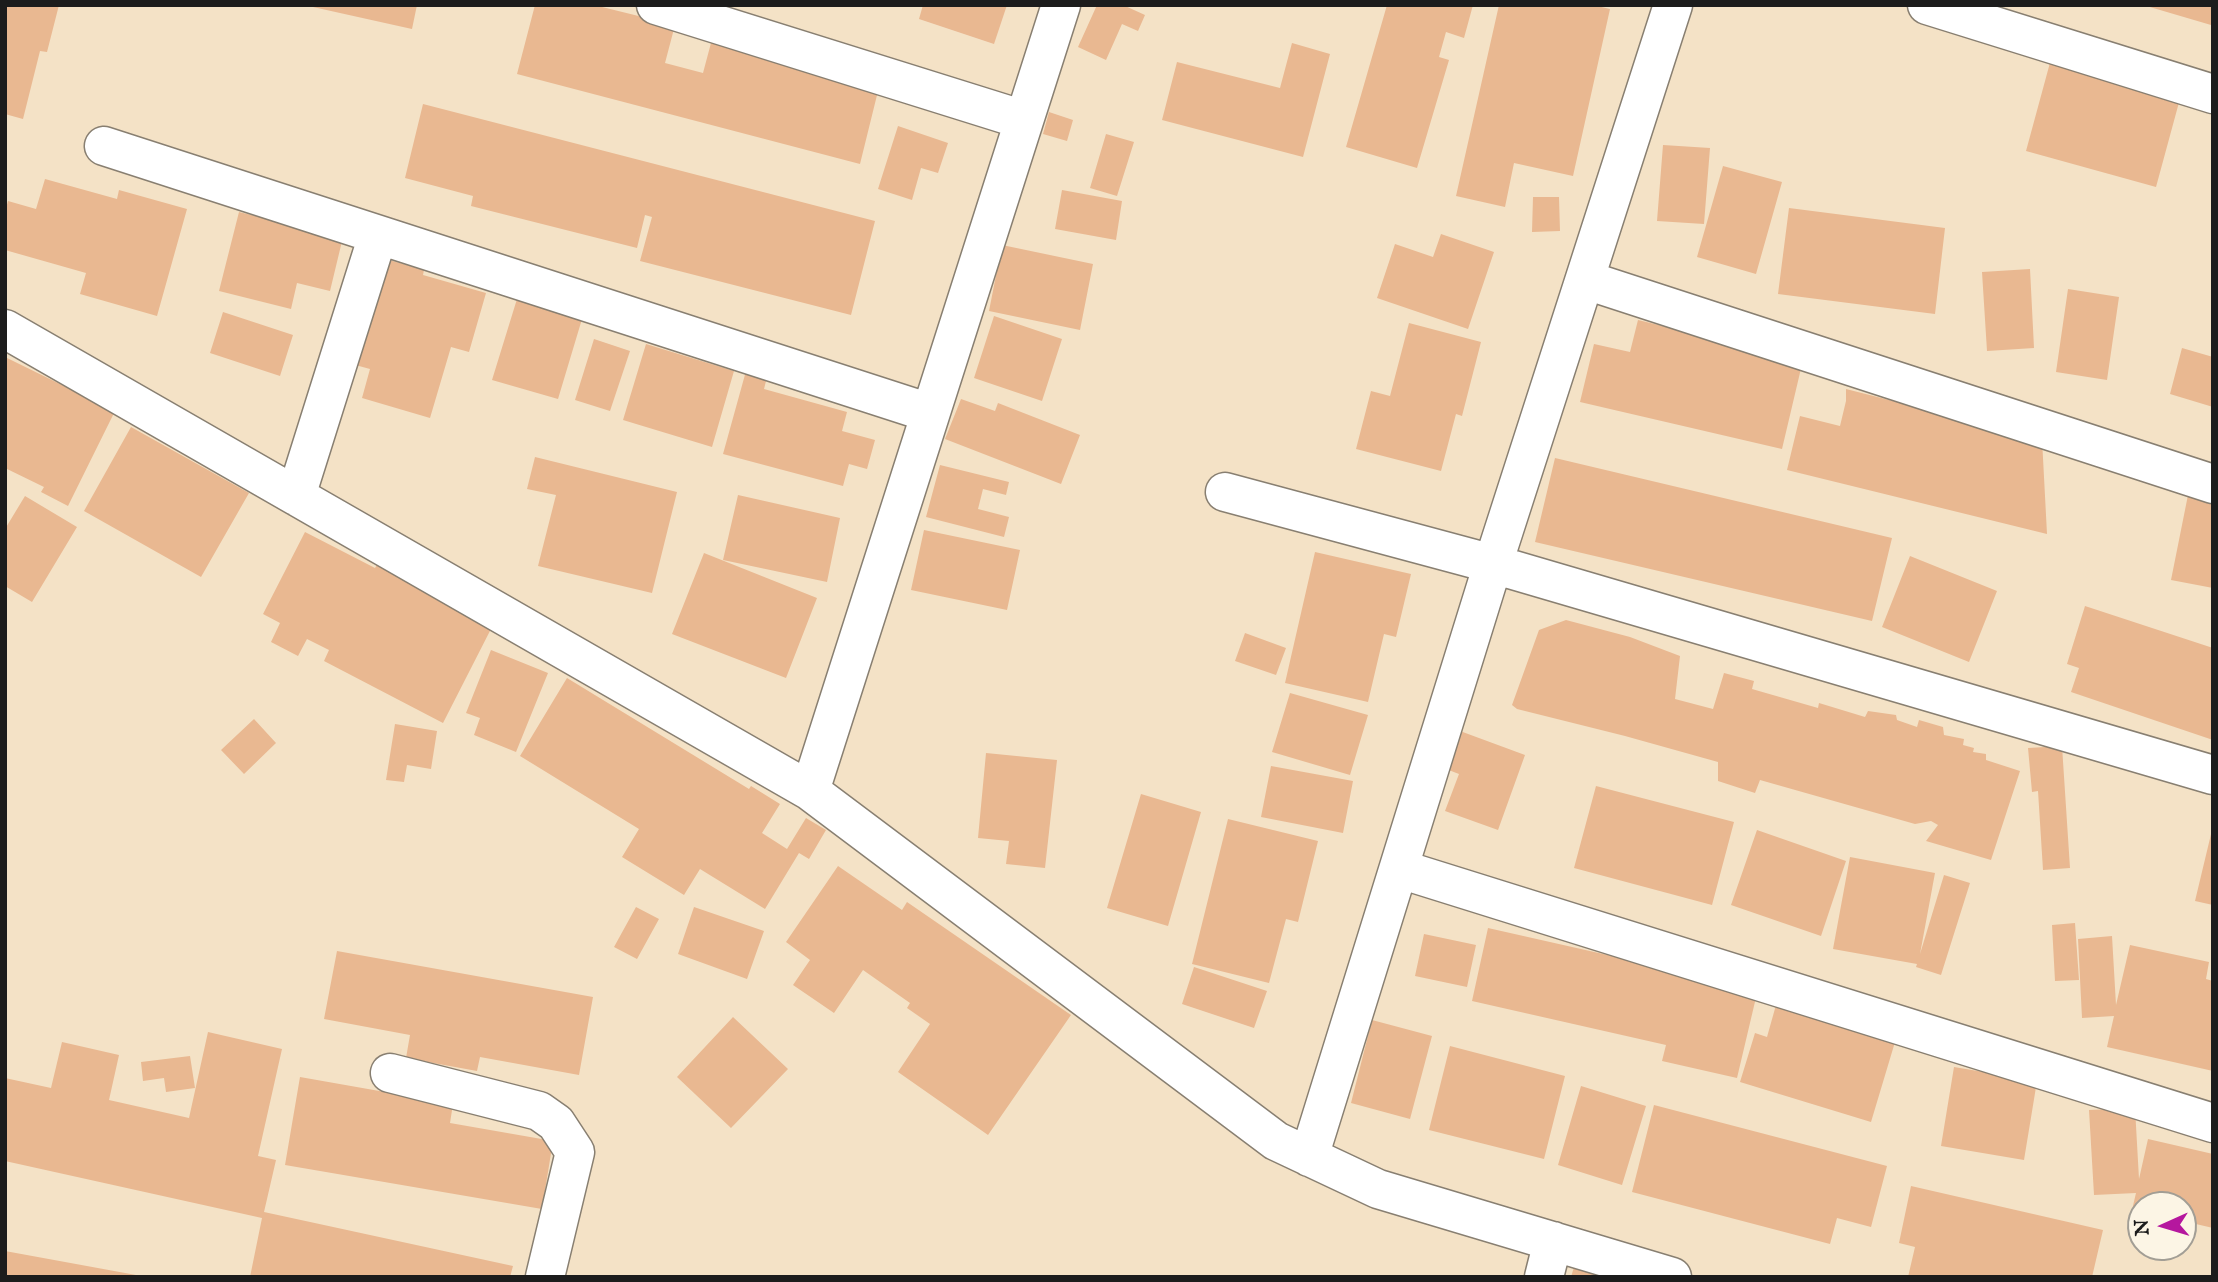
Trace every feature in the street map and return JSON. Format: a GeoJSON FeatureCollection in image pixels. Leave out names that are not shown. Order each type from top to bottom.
{"type":"FeatureCollection","features":[{"type":"Feature","properties":{"kind":"street"},"geometry":{"type":"LineString","coordinates":[[656,5],[1024,121]]}},
{"type":"Feature","properties":{"kind":"street"},"geometry":{"type":"LineString","coordinates":[[810,791],[1060,5]]}},
{"type":"Feature","properties":{"kind":"street"},"geometry":{"type":"LineString","coordinates":[[1309,1157],[1493,564],[1673,5]]}},
{"type":"Feature","properties":{"kind":"street"},"geometry":{"type":"LineString","coordinates":[[1927,5],[2213,94]]}},
{"type":"Feature","properties":{"kind":"street"},"geometry":{"type":"LineString","coordinates":[[104,146],[930,413]]}},
{"type":"Feature","properties":{"kind":"street"},"geometry":{"type":"LineString","coordinates":[[296,496],[379,235]]}},
{"type":"Feature","properties":{"kind":"street"},"geometry":{"type":"LineString","coordinates":[[1586,280],[2213,484]]}},
{"type":"Feature","properties":{"kind":"street"},"geometry":{"type":"LineString","coordinates":[[5,329],[810,791],[1276,1141],[1378,1189],[1549,1259],[1672,1277]]}},
{"type":"Feature","properties":{"kind":"street"},"geometry":{"type":"LineString","coordinates":[[1225,492],[1493,564],[2213,775]]}},
{"type":"Feature","properties":{"kind":"street"},"geometry":{"type":"LineString","coordinates":[[1400,869],[2213,1122]]}},
{"type":"Feature","properties":{"kind":"street"},"geometry":{"type":"LineString","coordinates":[[390,1073],[539,1111],[556,1123],[575,1152],[545,1277]]}},
{"type":"Feature","properties":{"kind":"building"},"geometry":{"type":"Polygon","coordinates":[[[5,5],[59,5],[47,52],[40,51],[23,119],[5,114],[5,5]]]}},
{"type":"Feature","properties":{"kind":"building"},"geometry":{"type":"Polygon","coordinates":[[[304,5],[417,5],[412,29],[304,5]]]}},
{"type":"Feature","properties":{"kind":"building"},"geometry":{"type":"Polygon","coordinates":[[[535,5],[594,5],[675,25],[665,63],[703,73],[711,43],[879,87],[860,164],[517,74],[535,5]]]}},
{"type":"Feature","properties":{"kind":"building"},"geometry":{"type":"Polygon","coordinates":[[[923,5],[1007,5],[994,44],[919,19],[923,5]]]}},
{"type":"Feature","properties":{"kind":"building"},"geometry":{"type":"Polygon","coordinates":[[[1097,5],[1123,5],[1145,15],[1138,31],[1122,24],[1106,60],[1078,47],[1097,5]]]}},
{"type":"Feature","properties":{"kind":"building"},"geometry":{"type":"Polygon","coordinates":[[[1387,5],[1473,5],[1464,38],[1446,32],[1439,57],[1449,60],[1417,168],[1346,147],[1387,5]]]}},
{"type":"Feature","properties":{"kind":"building"},"geometry":{"type":"Polygon","coordinates":[[[1499,5],[1593,5],[1610,9],[1573,176],[1514,163],[1505,207],[1456,196],[1499,5]]]}},
{"type":"Feature","properties":{"kind":"building"},"geometry":{"type":"Polygon","coordinates":[[[2143,5],[2213,5],[2213,19],[2211,25],[2143,5]]]}},
{"type":"Feature","properties":{"kind":"building"},"geometry":{"type":"Polygon","coordinates":[[[1292,43],[1330,54],[1303,157],[1162,120],[1177,62],[1280,88],[1292,43]]]}},
{"type":"Feature","properties":{"kind":"building"},"geometry":{"type":"Polygon","coordinates":[[[2051,59],[2181,95],[2156,187],[2026,151],[2051,59]]]}},
{"type":"Feature","properties":{"kind":"building"},"geometry":{"type":"Polygon","coordinates":[[[423,104],[875,221],[851,315],[640,261],[652,217],[645,215],[637,248],[471,206],[473,196],[405,178],[423,104]]]}},
{"type":"Feature","properties":{"kind":"building"},"geometry":{"type":"Polygon","coordinates":[[[1049,112],[1073,120],[1067,141],[1043,134],[1049,112]]]}},
{"type":"Feature","properties":{"kind":"building"},"geometry":{"type":"Polygon","coordinates":[[[898,126],[948,143],[938,173],[921,168],[912,200],[878,189],[898,126]]]}},
{"type":"Feature","properties":{"kind":"building"},"geometry":{"type":"Polygon","coordinates":[[[1106,134],[1134,142],[1117,196],[1090,188],[1106,134]]]}},
{"type":"Feature","properties":{"kind":"building"},"geometry":{"type":"Polygon","coordinates":[[[1663,145],[1710,148],[1704,224],[1657,221],[1663,145]]]}},
{"type":"Feature","properties":{"kind":"building"},"geometry":{"type":"Polygon","coordinates":[[[1723,166],[1782,182],[1756,274],[1697,257],[1723,166]]]}},
{"type":"Feature","properties":{"kind":"building"},"geometry":{"type":"Polygon","coordinates":[[[45,179],[117,199],[119,190],[187,209],[157,316],[80,294],[86,273],[5,250],[5,212],[8,201],[36,209],[45,179]]]}},
{"type":"Feature","properties":{"kind":"building"},"geometry":{"type":"Polygon","coordinates":[[[1062,190],[1122,201],[1116,240],[1055,229],[1062,190]]]}},
{"type":"Feature","properties":{"kind":"building"},"geometry":{"type":"Polygon","coordinates":[[[1533,197],[1559,197],[1560,231],[1532,232],[1533,197]]]}},
{"type":"Feature","properties":{"kind":"building"},"geometry":{"type":"Polygon","coordinates":[[[1789,208],[1945,228],[1935,314],[1778,294],[1789,208]]]}},
{"type":"Feature","properties":{"kind":"building"},"geometry":{"type":"Polygon","coordinates":[[[239,212],[343,237],[330,291],[297,283],[291,309],[219,291],[239,212]]]}},
{"type":"Feature","properties":{"kind":"building"},"geometry":{"type":"Polygon","coordinates":[[[1441,234],[1494,252],[1468,329],[1377,298],[1395,244],[1433,257],[1441,234]]]}},
{"type":"Feature","properties":{"kind":"building"},"geometry":{"type":"Polygon","coordinates":[[[1002,245],[1093,264],[1080,330],[989,311],[1002,245]]]}},
{"type":"Feature","properties":{"kind":"building"},"geometry":{"type":"Polygon","coordinates":[[[379,257],[424,270],[423,275],[486,293],[469,352],[451,347],[430,418],[362,398],[370,369],[348,363],[379,257]]]}},
{"type":"Feature","properties":{"kind":"building"},"geometry":{"type":"Polygon","coordinates":[[[2030,269],[2034,348],[1987,351],[1982,272],[2030,269]]]}},
{"type":"Feature","properties":{"kind":"building"},"geometry":{"type":"Polygon","coordinates":[[[2068,289],[2119,297],[2107,380],[2056,372],[2068,289]]]}},
{"type":"Feature","properties":{"kind":"building"},"geometry":{"type":"Polygon","coordinates":[[[517,299],[582,319],[558,399],[492,380],[517,299]]]}},
{"type":"Feature","properties":{"kind":"building"},"geometry":{"type":"Polygon","coordinates":[[[223,312],[293,335],[280,376],[210,353],[223,312]]]}},
{"type":"Feature","properties":{"kind":"building"},"geometry":{"type":"Polygon","coordinates":[[[994,316],[1062,339],[1042,401],[974,378],[994,316]]]}},
{"type":"Feature","properties":{"kind":"building"},"geometry":{"type":"Polygon","coordinates":[[[1638,320],[1803,360],[1782,449],[1580,402],[1594,344],[1630,352],[1638,320]]]}},
{"type":"Feature","properties":{"kind":"building"},"geometry":{"type":"Polygon","coordinates":[[[1409,323],[1481,342],[1462,416],[1456,414],[1441,471],[1356,449],[1371,391],[1390,396],[1409,323]]]}},
{"type":"Feature","properties":{"kind":"building"},"geometry":{"type":"Polygon","coordinates":[[[594,339],[630,351],[610,411],[575,400],[594,339]]]}},
{"type":"Feature","properties":{"kind":"building"},"geometry":{"type":"Polygon","coordinates":[[[646,344],[734,371],[712,447],[623,420],[646,344]]]}},
{"type":"Feature","properties":{"kind":"building"},"geometry":{"type":"Polygon","coordinates":[[[2182,348],[2213,357],[2213,407],[2170,394],[2182,348]]]}},
{"type":"Feature","properties":{"kind":"building"},"geometry":{"type":"Polygon","coordinates":[[[5,357],[115,411],[68,506],[41,492],[44,487],[5,468],[5,357]]]}},
{"type":"Feature","properties":{"kind":"building"},"geometry":{"type":"Polygon","coordinates":[[[746,371],[767,377],[764,389],[847,412],[842,431],[875,440],[867,469],[849,464],[843,486],[723,454],[746,371]]]}},
{"type":"Feature","properties":{"kind":"building"},"geometry":{"type":"Polygon","coordinates":[[[1846,389],[2042,439],[2047,534],[1787,470],[1800,416],[1840,426],[1846,389]]]}},
{"type":"Feature","properties":{"kind":"building"},"geometry":{"type":"Polygon","coordinates":[[[961,399],[995,411],[998,403],[1080,435],[1061,484],[945,439],[961,399]]]}},
{"type":"Feature","properties":{"kind":"building"},"geometry":{"type":"Polygon","coordinates":[[[131,427],[249,493],[201,577],[84,511],[131,427]]]}},
{"type":"Feature","properties":{"kind":"building"},"geometry":{"type":"Polygon","coordinates":[[[535,457],[677,492],[652,593],[538,566],[556,495],[527,489],[535,457]]]}},
{"type":"Feature","properties":{"kind":"building"},"geometry":{"type":"Polygon","coordinates":[[[1555,458],[1892,538],[1872,621],[1535,542],[1555,458]]]}},
{"type":"Feature","properties":{"kind":"building"},"geometry":{"type":"Polygon","coordinates":[[[940,465],[1009,482],[1006,495],[983,489],[978,509],[1009,517],[1004,537],[926,517],[940,465]]]}},
{"type":"Feature","properties":{"kind":"building"},"geometry":{"type":"Polygon","coordinates":[[[738,495],[840,518],[827,582],[723,560],[738,495]]]}},
{"type":"Feature","properties":{"kind":"building"},"geometry":{"type":"Polygon","coordinates":[[[2188,495],[2213,500],[2213,588],[2171,580],[2188,495]]]}},
{"type":"Feature","properties":{"kind":"building"},"geometry":{"type":"Polygon","coordinates":[[[25,496],[77,527],[32,602],[5,586],[5,529],[25,496]]]}},
{"type":"Feature","properties":{"kind":"building"},"geometry":{"type":"Polygon","coordinates":[[[924,530],[1020,550],[1007,610],[911,590],[924,530]]]}},
{"type":"Feature","properties":{"kind":"building"},"geometry":{"type":"Polygon","coordinates":[[[305,532],[375,568],[377,565],[493,625],[443,723],[324,661],[329,650],[307,639],[298,656],[271,642],[280,623],[263,614],[305,532]]]}},
{"type":"Feature","properties":{"kind":"building"},"geometry":{"type":"Polygon","coordinates":[[[1315,552],[1411,574],[1396,637],[1384,634],[1368,702],[1285,683],[1315,552]]]}},
{"type":"Feature","properties":{"kind":"building"},"geometry":{"type":"Polygon","coordinates":[[[704,553],[817,598],[786,678],[672,634],[704,553]]]}},
{"type":"Feature","properties":{"kind":"building"},"geometry":{"type":"Polygon","coordinates":[[[1910,556],[1997,591],[1969,662],[1882,627],[1910,556]]]}},
{"type":"Feature","properties":{"kind":"building"},"geometry":{"type":"Polygon","coordinates":[[[2085,606],[2213,648],[2213,740],[2071,692],[2079,668],[2067,664],[2085,606]]]}},
{"type":"Feature","properties":{"kind":"building"},"geometry":{"type":"Polygon","coordinates":[[[1566,620],[1630,637],[1680,656],[1675,699],[1713,709],[1724,673],[1754,681],[1752,689],[1818,708],[1819,703],[1865,717],[1868,711],[1896,715],[1897,720],[1917,727],[1919,720],[1943,727],[1944,735],[1964,739],[1963,745],[1974,748],[1973,752],[1986,754],[1986,760],[2020,771],[1991,860],[1926,841],[1938,825],[1931,821],[1915,824],[1760,780],[1755,793],[1718,781],[1718,762],[1517,709],[1512,705],[1539,630],[1566,620]]]}},
{"type":"Feature","properties":{"kind":"building"},"geometry":{"type":"Polygon","coordinates":[[[1245,633],[1286,648],[1276,675],[1235,661],[1245,633]]]}},
{"type":"Feature","properties":{"kind":"building"},"geometry":{"type":"Polygon","coordinates":[[[491,650],[548,673],[516,752],[474,735],[480,718],[466,713],[491,650]]]}},
{"type":"Feature","properties":{"kind":"building"},"geometry":{"type":"Polygon","coordinates":[[[567,678],[749,789],[751,786],[780,804],[762,833],[787,849],[806,818],[826,830],[809,859],[799,853],[765,909],[700,869],[684,895],[622,857],[639,829],[520,756],[567,678]]]}},
{"type":"Feature","properties":{"kind":"building"},"geometry":{"type":"Polygon","coordinates":[[[1290,693],[1368,715],[1350,775],[1272,752],[1290,693]]]}},
{"type":"Feature","properties":{"kind":"building"},"geometry":{"type":"Polygon","coordinates":[[[254,719],[276,743],[244,774],[221,750],[254,719]]]}},
{"type":"Feature","properties":{"kind":"building"},"geometry":{"type":"Polygon","coordinates":[[[395,724],[437,731],[431,769],[407,765],[404,782],[386,780],[395,724]]]}},
{"type":"Feature","properties":{"kind":"building"},"geometry":{"type":"Polygon","coordinates":[[[1460,731],[1525,755],[1498,830],[1445,811],[1459,774],[1446,769],[1460,731]]]}},
{"type":"Feature","properties":{"kind":"building"},"geometry":{"type":"Polygon","coordinates":[[[2062,746],[2070,868],[2043,870],[2038,791],[2032,792],[2028,748],[2062,746]]]}},
{"type":"Feature","properties":{"kind":"building"},"geometry":{"type":"Polygon","coordinates":[[[986,753],[1057,760],[1045,868],[1006,864],[1009,841],[978,838],[986,753]]]}},
{"type":"Feature","properties":{"kind":"building"},"geometry":{"type":"Polygon","coordinates":[[[1271,766],[1353,781],[1343,833],[1261,817],[1271,766]]]}},
{"type":"Feature","properties":{"kind":"building"},"geometry":{"type":"Polygon","coordinates":[[[1596,786],[1734,822],[1712,905],[1574,868],[1596,786]]]}},
{"type":"Feature","properties":{"kind":"building"},"geometry":{"type":"Polygon","coordinates":[[[1141,794],[1201,812],[1168,926],[1107,908],[1141,794]]]}},
{"type":"Feature","properties":{"kind":"building"},"geometry":{"type":"Polygon","coordinates":[[[1228,819],[1318,841],[1298,922],[1286,919],[1269,983],[1192,964],[1228,819]]]}},
{"type":"Feature","properties":{"kind":"building"},"geometry":{"type":"Polygon","coordinates":[[[1757,830],[1846,861],[1821,936],[1731,905],[1757,830]]]}},
{"type":"Feature","properties":{"kind":"building"},"geometry":{"type":"Polygon","coordinates":[[[2213,830],[2213,905],[2195,901],[2213,830]]]}},
{"type":"Feature","properties":{"kind":"building"},"geometry":{"type":"Polygon","coordinates":[[[1850,857],[1935,873],[1920,954],[1944,875],[1970,883],[1941,975],[1916,967],[1917,964],[1833,949],[1850,857]]]}},
{"type":"Feature","properties":{"kind":"building"},"geometry":{"type":"Polygon","coordinates":[[[838,866],[902,910],[907,902],[1071,1015],[988,1135],[898,1072],[930,1024],[907,1008],[910,1003],[863,970],[834,1013],[793,985],[810,960],[786,942],[838,866]]]}},
{"type":"Feature","properties":{"kind":"building"},"geometry":{"type":"Polygon","coordinates":[[[636,907],[659,919],[637,959],[614,947],[636,907]]]}},
{"type":"Feature","properties":{"kind":"building"},"geometry":{"type":"Polygon","coordinates":[[[694,907],[764,931],[747,979],[678,954],[694,907]]]}},
{"type":"Feature","properties":{"kind":"building"},"geometry":{"type":"Polygon","coordinates":[[[2075,923],[2079,980],[2055,981],[2052,925],[2075,923]]]}},
{"type":"Feature","properties":{"kind":"building"},"geometry":{"type":"Polygon","coordinates":[[[1488,928],[1758,989],[1737,1078],[1662,1061],[1666,1045],[1472,1001],[1488,928]]]}},
{"type":"Feature","properties":{"kind":"building"},"geometry":{"type":"Polygon","coordinates":[[[1424,934],[1476,945],[1467,987],[1415,976],[1424,934]]]}},
{"type":"Feature","properties":{"kind":"building"},"geometry":{"type":"Polygon","coordinates":[[[2112,936],[2116,1005],[2130,945],[2209,962],[2206,979],[2213,981],[2213,1071],[2107,1047],[2114,1016],[2082,1018],[2078,939],[2112,936]]]}},
{"type":"Feature","properties":{"kind":"building"},"geometry":{"type":"Polygon","coordinates":[[[337,951],[593,997],[579,1075],[480,1057],[477,1071],[406,1058],[410,1035],[324,1019],[337,951]]]}},
{"type":"Feature","properties":{"kind":"building"},"geometry":{"type":"Polygon","coordinates":[[[1194,967],[1267,991],[1254,1028],[1182,1004],[1194,967]]]}},
{"type":"Feature","properties":{"kind":"building"},"geometry":{"type":"Polygon","coordinates":[[[1776,1005],[1895,1042],[1871,1122],[1740,1082],[1755,1033],[1767,1037],[1776,1005]]]}},
{"type":"Feature","properties":{"kind":"building"},"geometry":{"type":"Polygon","coordinates":[[[733,1017],[788,1069],[731,1128],[677,1077],[733,1017]]]}},
{"type":"Feature","properties":{"kind":"building"},"geometry":{"type":"Polygon","coordinates":[[[1372,1020],[1432,1036],[1410,1119],[1351,1103],[1372,1020]]]}},
{"type":"Feature","properties":{"kind":"building"},"geometry":{"type":"Polygon","coordinates":[[[208,1032],[282,1049],[258,1156],[276,1160],[264,1212],[513,1266],[510,1277],[250,1277],[262,1218],[5,1161],[5,1078],[51,1088],[62,1042],[119,1055],[109,1100],[189,1118],[208,1032]]]}},
{"type":"Feature","properties":{"kind":"building"},"geometry":{"type":"Polygon","coordinates":[[[1450,1046],[1565,1076],[1544,1159],[1429,1130],[1450,1046]]]}},
{"type":"Feature","properties":{"kind":"building"},"geometry":{"type":"Polygon","coordinates":[[[190,1056],[195,1088],[166,1092],[164,1078],[143,1081],[141,1062],[190,1056]]]}},
{"type":"Feature","properties":{"kind":"building"},"geometry":{"type":"Polygon","coordinates":[[[1954,1067],[2037,1081],[2024,1160],[1941,1146],[1954,1067]]]}},
{"type":"Feature","properties":{"kind":"building"},"geometry":{"type":"Polygon","coordinates":[[[300,1077],[453,1104],[450,1123],[553,1141],[542,1209],[285,1165],[300,1077]]]}},
{"type":"Feature","properties":{"kind":"building"},"geometry":{"type":"Polygon","coordinates":[[[1581,1086],[1646,1106],[1622,1185],[1558,1165],[1581,1086]]]}},
{"type":"Feature","properties":{"kind":"building"},"geometry":{"type":"Polygon","coordinates":[[[1654,1105],[1887,1166],[1871,1227],[1837,1218],[1830,1244],[1632,1192],[1654,1105]]]}},
{"type":"Feature","properties":{"kind":"building"},"geometry":{"type":"Polygon","coordinates":[[[2135,1108],[2139,1179],[2148,1139],[2213,1154],[2213,1228],[2197,1224],[2197,1191],[2127,1191],[2127,1193],[2094,1195],[2089,1110],[2135,1108]]]}},
{"type":"Feature","properties":{"kind":"building"},"geometry":{"type":"Polygon","coordinates":[[[1911,1186],[2103,1230],[2092,1277],[1908,1277],[1915,1247],[1899,1243],[1911,1186]]]}},
{"type":"Feature","properties":{"kind":"building"},"geometry":{"type":"Polygon","coordinates":[[[5,1251],[136,1275],[136,1277],[5,1277],[5,1251]]]}},
{"type":"Feature","properties":{"kind":"building"},"geometry":{"type":"Polygon","coordinates":[[[1574,1267],[1606,1277],[1571,1277],[1574,1267]]]}}]}
